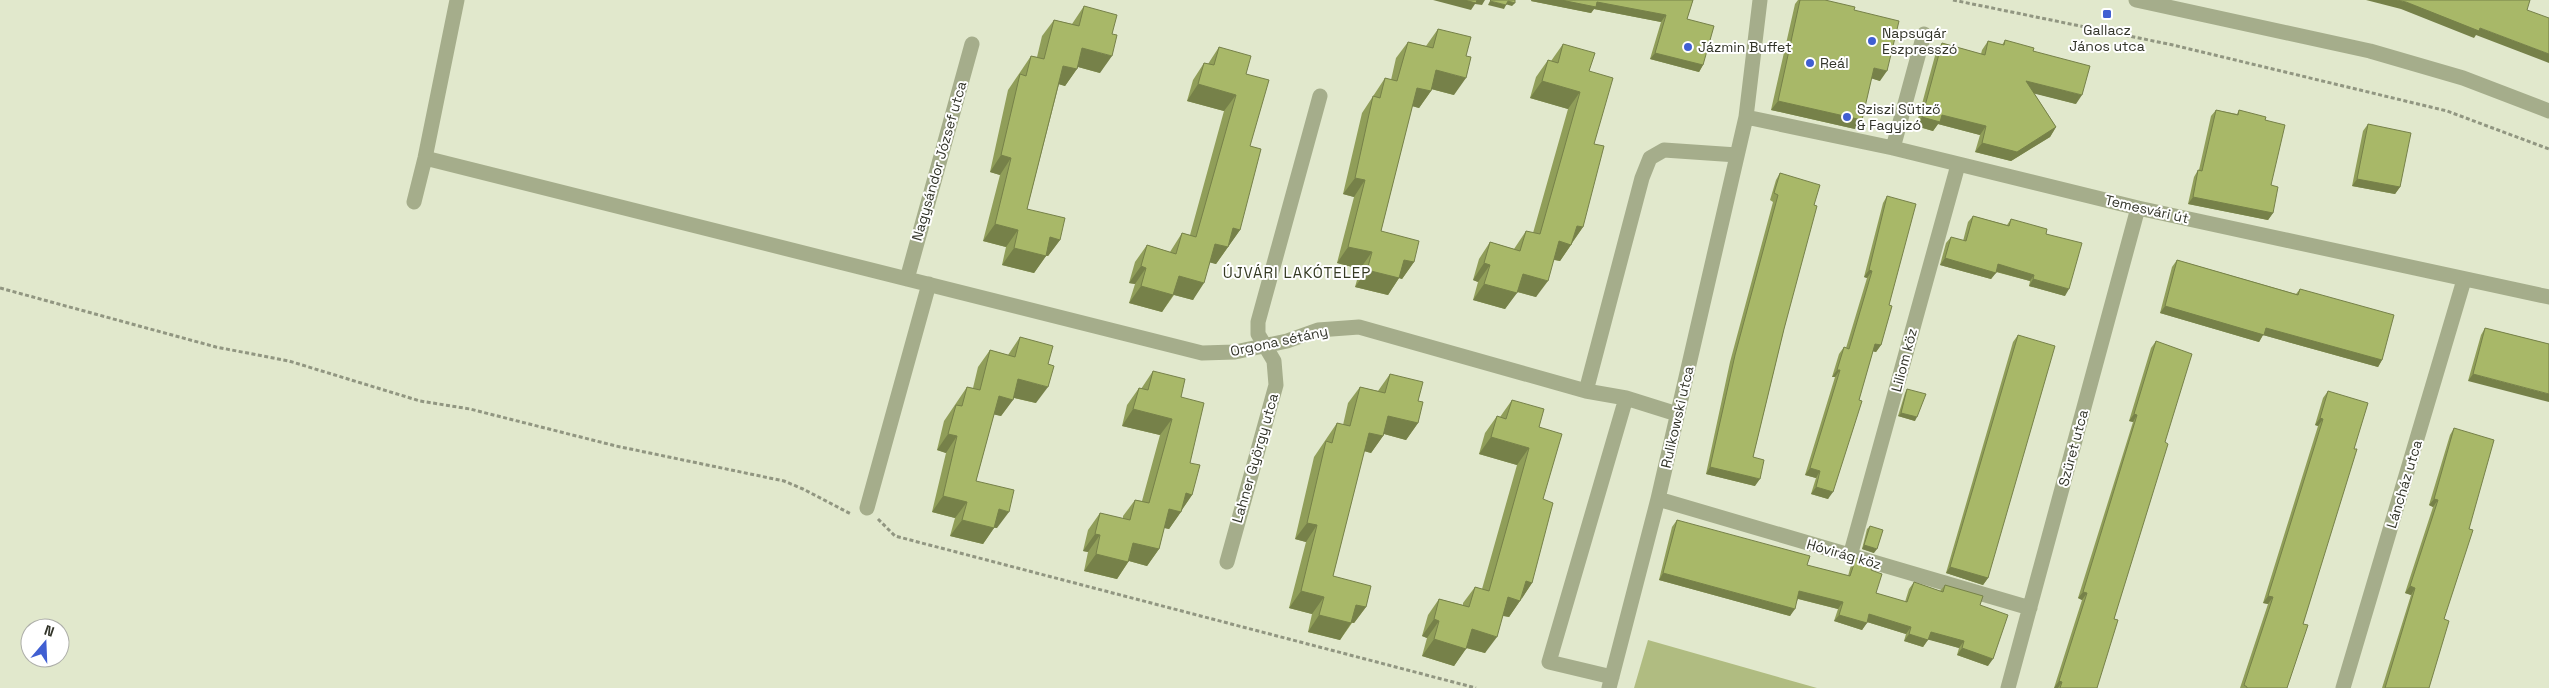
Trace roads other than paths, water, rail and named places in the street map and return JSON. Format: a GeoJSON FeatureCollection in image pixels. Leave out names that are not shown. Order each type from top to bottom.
{"type":"FeatureCollection","features":[{"type":"Feature","properties":{"kind":"street"},"geometry":{"type":"LineString","coordinates":[[414,202],[425,158],[457,0]]}},
{"type":"Feature","properties":{"kind":"street","name":"Rulikowski utca"},"geometry":{"type":"LineString","coordinates":[[1626,398],[1549,662],[1610,682],[1658,499],[1746,117],[1760,0]]}},
{"type":"Feature","properties":{"kind":"street"},"geometry":{"type":"LineString","coordinates":[[2136,0],[2370,51],[2463,78],[2549,111]]}},
{"type":"Feature","properties":{"kind":"street"},"geometry":{"type":"LineString","coordinates":[[1894,148],[1924,34]]}},
{"type":"Feature","properties":{"kind":"street","name":"Nagysándor József utca"},"geometry":{"type":"LineString","coordinates":[[907,279],[972,44]]}},
{"type":"Feature","properties":{"kind":"street","name":"Lahner György utca"},"geometry":{"type":"LineString","coordinates":[[1227,562],[1276,385],[1274,361],[1258,334],[1258,322],[1320,96]]}},
{"type":"Feature","properties":{"kind":"street","name":"Temesvári út"},"geometry":{"type":"LineString","coordinates":[[1746,117],[1894,148],[2138,208],[2549,297]]}},
{"type":"Feature","properties":{"kind":"street"},"geometry":{"type":"LineString","coordinates":[[1586,391],[1642,178],[1650,158],[1664,150],[1737,155]]}},
{"type":"Feature","properties":{"kind":"street","name":"Orgona sétány"},"geometry":{"type":"LineString","coordinates":[[425,158],[1202,353],[1235,352],[1318,330],[1359,327],[1586,391],[1626,398],[1678,414]]}},
{"type":"Feature","properties":{"kind":"street","name":"Liliom köz"},"geometry":{"type":"LineString","coordinates":[[1850,556],[1958,165]]}},
{"type":"Feature","properties":{"kind":"street","name":"Szüret utca"},"geometry":{"type":"LineString","coordinates":[[2008,688],[2138,208]]}},
{"type":"Feature","properties":{"kind":"street","name":"Láncház utca"},"geometry":{"type":"LineString","coordinates":[[2343,688],[2464,280]]}},
{"type":"Feature","properties":{"kind":"street"},"geometry":{"type":"LineString","coordinates":[[868,508],[929,284]]}},
{"type":"Feature","properties":{"kind":"street","name":"Hóvirág köz"},"geometry":{"type":"LineString","coordinates":[[1658,499],[2030,608]]}},
{"type":"Feature","properties":{"kind":"place","name":"Gallacz János utca"},"geometry":{"type":"Point","coordinates":[2107,14]}},
{"type":"Feature","properties":{"kind":"place","name":"Napsugár Eszpresszó"},"geometry":{"type":"Point","coordinates":[1872,41]}},
{"type":"Feature","properties":{"kind":"place","name":"Jázmin Buffet"},"geometry":{"type":"Point","coordinates":[1688,47]}},
{"type":"Feature","properties":{"kind":"place","name":"Reál"},"geometry":{"type":"Point","coordinates":[1810,63]}},
{"type":"Feature","properties":{"kind":"place","name":"Sziszi Sütiző & Fagyizó"},"geometry":{"type":"Point","coordinates":[1847,117]}},
{"type":"Feature","properties":{"kind":"district","name":"ÚJVÁRI LAKÓTELEP"},"geometry":{"type":"Point","coordinates":[1297,273]}}]}
